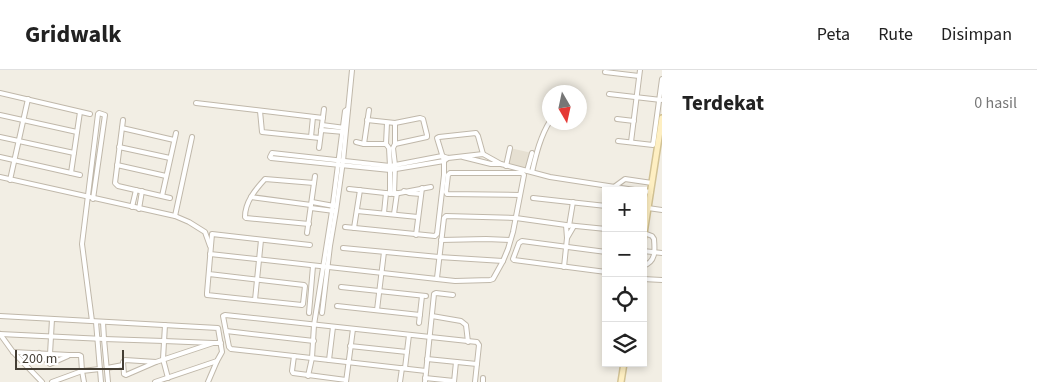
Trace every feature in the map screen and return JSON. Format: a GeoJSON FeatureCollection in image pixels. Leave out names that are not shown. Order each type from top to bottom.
{"type":"FeatureCollection","features":[{"type":"Feature","properties":{"kind":"street"},"geometry":{"type":"LineString","coordinates":[[322,313],[326,267],[341,163],[345,111],[348,109],[352,70]]}},
{"type":"Feature","properties":{"kind":"street"},"geometry":{"type":"LineString","coordinates":[[631,142],[640,70]]}},
{"type":"Feature","properties":{"kind":"street"},"geometry":{"type":"LineString","coordinates":[[605,72],[639,76]]}},
{"type":"Feature","properties":{"kind":"street"},"geometry":{"type":"LineString","coordinates":[[647,213],[651,192],[662,79]]}},
{"type":"Feature","properties":{"kind":"street"},"geometry":{"type":"LineString","coordinates":[[0,93],[90,114]]}},
{"type":"Feature","properties":{"kind":"street"},"geometry":{"type":"LineString","coordinates":[[609,94],[661,100]]}},
{"type":"Feature","properties":{"kind":"street"},"geometry":{"type":"LineString","coordinates":[[10,180],[28,99]]}},
{"type":"Feature","properties":{"kind":"street"},"geometry":{"type":"LineString","coordinates":[[196,104],[323,118]]}},
{"type":"Feature","properties":{"kind":"street"},"geometry":{"type":"LineString","coordinates":[[320,148],[324,109]]}},
{"type":"Feature","properties":{"kind":"street"},"geometry":{"type":"LineString","coordinates":[[364,144],[369,110]]}},
{"type":"Feature","properties":{"kind":"street"},"geometry":{"type":"LineString","coordinates":[[260,111],[262,132],[320,138]]}},
{"type":"Feature","properties":{"kind":"street"},"geometry":{"type":"LineString","coordinates":[[71,173],[80,112]]}},
{"type":"Feature","properties":{"kind":"street"},"geometry":{"type":"LineString","coordinates":[[92,199],[104,115],[99,113],[82,244],[102,382]]}},
{"type":"Feature","properties":{"kind":"street"},"geometry":{"type":"LineString","coordinates":[[0,115],[77,132]]}},
{"type":"Feature","properties":{"kind":"street"},"geometry":{"type":"LineString","coordinates":[[311,137],[313,117]]}},
{"type":"Feature","properties":{"kind":"street"},"geometry":{"type":"LineString","coordinates":[[356,142],[386,144],[392,147],[425,138],[427,135],[422,118],[395,123],[368,120]]}},
{"type":"Feature","properties":{"kind":"street"},"geometry":{"type":"LineString","coordinates":[[655,145],[662,118]]}},
{"type":"Feature","properties":{"kind":"street"},"geometry":{"type":"LineString","coordinates":[[617,119],[634,121]]}},
{"type":"Feature","properties":{"kind":"street"},"geometry":{"type":"LineString","coordinates":[[123,120],[116,184],[170,198]]}},
{"type":"Feature","properties":{"kind":"street"},"geometry":{"type":"LineString","coordinates":[[386,144],[387,123]]}},
{"type":"Feature","properties":{"kind":"street"},"geometry":{"type":"LineString","coordinates":[[394,214],[392,147],[395,123]]}},
{"type":"Feature","properties":{"kind":"street"},"geometry":{"type":"LineString","coordinates":[[322,125],[344,130]]}},
{"type":"Feature","properties":{"kind":"street"},"geometry":{"type":"LineString","coordinates":[[122,128],[174,140]]}},
{"type":"Feature","properties":{"kind":"street"},"geometry":{"type":"LineString","coordinates":[[322,130],[344,130]]}},
{"type":"Feature","properties":{"kind":"street"},"geometry":{"type":"LineString","coordinates":[[532,172],[538,146],[545,130]]}},
{"type":"Feature","properties":{"kind":"street"},"geometry":{"type":"LineString","coordinates":[[162,196],[176,133]]}},
{"type":"Feature","properties":{"kind":"street"},"geometry":{"type":"LineString","coordinates":[[345,227],[434,236],[437,234],[444,176],[444,161],[437,138],[476,133],[483,154]]}},
{"type":"Feature","properties":{"kind":"street"},"geometry":{"type":"LineString","coordinates":[[0,136],[74,153]]}},
{"type":"Feature","properties":{"kind":"street"},"geometry":{"type":"LineString","coordinates":[[175,216],[192,137]]}},
{"type":"Feature","properties":{"kind":"street"},"geometry":{"type":"LineString","coordinates":[[618,141],[655,145]]}},
{"type":"Feature","properties":{"kind":"street"},"geometry":{"type":"LineString","coordinates":[[119,147],[170,158]]}},
{"type":"Feature","properties":{"kind":"street"},"geometry":{"type":"LineString","coordinates":[[506,166],[510,148]]}},
{"type":"Feature","properties":{"kind":"street"},"geometry":{"type":"LineString","coordinates":[[527,171],[532,153]]}},
{"type":"Feature","properties":{"kind":"street"},"geometry":{"type":"LineString","coordinates":[[341,163],[270,154],[270,157],[393,168],[444,161],[448,158]]}},
{"type":"Feature","properties":{"kind":"street"},"geometry":{"type":"LineString","coordinates":[[393,168],[442,156],[448,158],[483,154],[506,166],[550,177],[614,187],[625,179],[652,183]]}},
{"type":"Feature","properties":{"kind":"street"},"geometry":{"type":"LineString","coordinates":[[93,156],[98,157]]}},
{"type":"Feature","properties":{"kind":"street"},"geometry":{"type":"LineString","coordinates":[[0,157],[80,175]]}},
{"type":"Feature","properties":{"kind":"street"},"geometry":{"type":"LineString","coordinates":[[461,157],[501,164]]}},
{"type":"Feature","properties":{"kind":"street"},"geometry":{"type":"LineString","coordinates":[[117,165],[166,176]]}},
{"type":"Feature","properties":{"kind":"street"},"geometry":{"type":"LineString","coordinates":[[210,254],[455,281],[490,280],[493,279],[506,256],[519,218],[520,195],[524,176],[522,173],[450,173],[448,175],[447,194],[520,195]]}},
{"type":"Feature","properties":{"kind":"street"},"geometry":{"type":"LineString","coordinates":[[307,233],[315,176]]}},
{"type":"Feature","properties":{"kind":"street"},"geometry":{"type":"LineString","coordinates":[[0,177],[175,216],[205,232],[211,248]]}},
{"type":"Feature","properties":{"kind":"street"},"geometry":{"type":"LineString","coordinates":[[309,224],[246,218],[244,214],[247,202],[264,180],[314,183]]}},
{"type":"Feature","properties":{"kind":"street"},"geometry":{"type":"LineString","coordinates":[[349,189],[392,193],[432,187]]}},
{"type":"Feature","properties":{"kind":"street"},"geometry":{"type":"LineString","coordinates":[[416,235],[422,188]]}},
{"type":"Feature","properties":{"kind":"street"},"geometry":{"type":"LineString","coordinates":[[132,207],[136,190]]}},
{"type":"Feature","properties":{"kind":"street"},"geometry":{"type":"LineString","coordinates":[[354,228],[360,190]]}},
{"type":"Feature","properties":{"kind":"street"},"geometry":{"type":"LineString","coordinates":[[138,208],[142,191]]}},
{"type":"Feature","properties":{"kind":"street"},"geometry":{"type":"LineString","coordinates":[[404,191],[409,194],[421,194]]}},
{"type":"Feature","properties":{"kind":"street"},"geometry":{"type":"LineString","coordinates":[[647,192],[651,192]]}},
{"type":"Feature","properties":{"kind":"street"},"geometry":{"type":"LineString","coordinates":[[384,213],[392,193]]}},
{"type":"Feature","properties":{"kind":"street"},"geometry":{"type":"LineString","coordinates":[[250,197],[311,205],[335,206]]}},
{"type":"Feature","properties":{"kind":"street"},"geometry":{"type":"LineString","coordinates":[[533,198],[602,206]]}},
{"type":"Feature","properties":{"kind":"street"},"geometry":{"type":"LineString","coordinates":[[564,267],[573,202]]}},
{"type":"Feature","properties":{"kind":"street"},"geometry":{"type":"LineString","coordinates":[[311,205],[334,211]]}},
{"type":"Feature","properties":{"kind":"street"},"geometry":{"type":"LineString","coordinates":[[648,208],[662,210]]}},
{"type":"Feature","properties":{"kind":"street"},"geometry":{"type":"LineString","coordinates":[[357,211],[418,217]]}},
{"type":"Feature","properties":{"kind":"street"},"geometry":{"type":"LineString","coordinates":[[437,278],[444,218],[446,216],[519,218],[602,229]]}},
{"type":"Feature","properties":{"kind":"street"},"geometry":{"type":"LineString","coordinates":[[567,238],[570,225]]}},
{"type":"Feature","properties":{"kind":"street"},"geometry":{"type":"LineString","coordinates":[[647,232],[654,239],[654,253],[651,262],[647,265]]}},
{"type":"Feature","properties":{"kind":"street"},"geometry":{"type":"LineString","coordinates":[[209,274],[303,284],[305,286],[302,305],[207,295],[210,254],[213,234],[310,245]]}},
{"type":"Feature","properties":{"kind":"street"},"geometry":{"type":"LineString","coordinates":[[255,300],[262,240]]}},
{"type":"Feature","properties":{"kind":"street"},"geometry":{"type":"LineString","coordinates":[[441,240],[510,240]]}},
{"type":"Feature","properties":{"kind":"street"},"geometry":{"type":"LineString","coordinates":[[602,252],[520,241],[513,259],[602,272]]}},
{"type":"Feature","properties":{"kind":"street"},"geometry":{"type":"LineString","coordinates":[[343,248],[439,258],[503,261]]}},
{"type":"Feature","properties":{"kind":"street"},"geometry":{"type":"LineString","coordinates":[[377,310],[384,252]]}},
{"type":"Feature","properties":{"kind":"street"},"geometry":{"type":"LineString","coordinates":[[647,252],[662,253]]}},
{"type":"Feature","properties":{"kind":"street"},"geometry":{"type":"LineString","coordinates":[[309,312],[313,266]]}},
{"type":"Feature","properties":{"kind":"street"},"geometry":{"type":"LineString","coordinates":[[308,376],[314,341],[314,325],[326,267]]}},
{"type":"Feature","properties":{"kind":"street"},"geometry":{"type":"LineString","coordinates":[[647,279],[662,280]]}},
{"type":"Feature","properties":{"kind":"street"},"geometry":{"type":"LineString","coordinates":[[341,287],[424,296],[419,323]]}},
{"type":"Feature","properties":{"kind":"street"},"geometry":{"type":"LineString","coordinates":[[453,295],[434,294],[425,380],[454,382],[456,362]]}},
{"type":"Feature","properties":{"kind":"street"},"geometry":{"type":"LineString","coordinates":[[337,306],[420,315]]}},
{"type":"Feature","properties":{"kind":"street"},"geometry":{"type":"LineString","coordinates":[[207,382],[222,352],[226,331],[223,317],[225,315],[479,344],[475,382]]}},
{"type":"Feature","properties":{"kind":"street"},"geometry":{"type":"LineString","coordinates":[[0,316],[218,328],[224,340],[232,349],[426,371]]}},
{"type":"Feature","properties":{"kind":"street"},"geometry":{"type":"LineString","coordinates":[[432,316],[464,323],[466,325],[468,342]]}},
{"type":"Feature","properties":{"kind":"street"},"geometry":{"type":"LineString","coordinates":[[50,354],[52,319]]}},
{"type":"Feature","properties":{"kind":"street"},"geometry":{"type":"LineString","coordinates":[[103,322],[108,382]]}},
{"type":"Feature","properties":{"kind":"street"},"geometry":{"type":"LineString","coordinates":[[165,326],[163,359],[168,378]]}},
{"type":"Feature","properties":{"kind":"street"},"geometry":{"type":"LineString","coordinates":[[329,360],[333,327]]}},
{"type":"Feature","properties":{"kind":"street"},"geometry":{"type":"LineString","coordinates":[[294,356],[293,373],[346,381],[353,329]]}},
{"type":"Feature","properties":{"kind":"street"},"geometry":{"type":"LineString","coordinates":[[226,331],[314,341]]}},
{"type":"Feature","properties":{"kind":"street"},"geometry":{"type":"LineString","coordinates":[[42,382],[13,352],[0,334],[213,343]]}},
{"type":"Feature","properties":{"kind":"street"},"geometry":{"type":"LineString","coordinates":[[400,382],[409,335]]}},
{"type":"Feature","properties":{"kind":"street"},"geometry":{"type":"LineString","coordinates":[[156,362],[125,360],[123,362],[124,374],[126,375],[163,359],[224,340]]}},
{"type":"Feature","properties":{"kind":"street"},"geometry":{"type":"LineString","coordinates":[[350,346],[407,352]]}},
{"type":"Feature","properties":{"kind":"street"},"geometry":{"type":"LineString","coordinates":[[13,352],[81,355],[84,382]]}},
{"type":"Feature","properties":{"kind":"street"},"geometry":{"type":"LineString","coordinates":[[39,353],[50,364],[69,355]]}},
{"type":"Feature","properties":{"kind":"street"},"geometry":{"type":"LineString","coordinates":[[427,359],[477,364]]}},
{"type":"Feature","properties":{"kind":"street"},"geometry":{"type":"LineString","coordinates":[[155,382],[217,361]]}},
{"type":"Feature","properties":{"kind":"street"},"geometry":{"type":"LineString","coordinates":[[107,368],[123,365]]}},
{"type":"Feature","properties":{"kind":"street"},"geometry":{"type":"LineString","coordinates":[[621,382],[623,367]]}},
{"type":"Feature","properties":{"kind":"street"},"geometry":{"type":"LineString","coordinates":[[52,382],[82,371],[100,369]]}},
{"type":"Feature","properties":{"kind":"shaded area"},"geometry":{"type":"Polygon","coordinates":[[[510,148],[532,153],[526,171],[506,166],[510,148]]]}}]}
